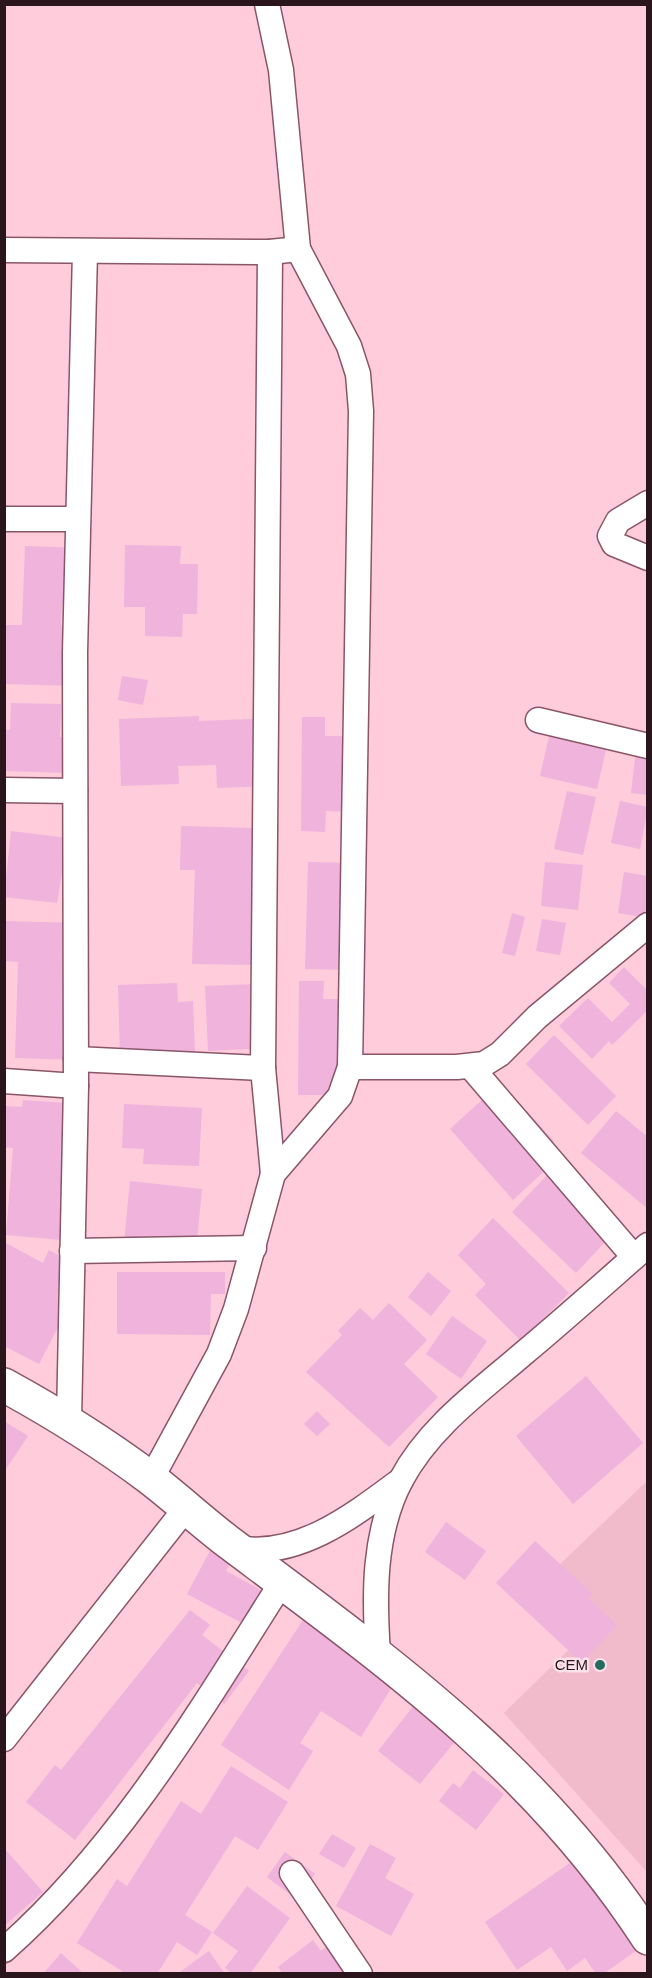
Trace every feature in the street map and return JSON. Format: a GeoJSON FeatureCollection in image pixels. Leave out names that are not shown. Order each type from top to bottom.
{"type":"FeatureCollection","features":[{"type":"Feature","properties":{"kind":"street"},"geometry":{"type":"LineString","coordinates":[[267,4],[281,70],[298,249],[349,346],[358,374],[361,411],[350,1067],[340,1096],[273,1174]]}},
{"type":"Feature","properties":{"kind":"street"},"geometry":{"type":"LineString","coordinates":[[4,250],[270,252],[298,249]]}},
{"type":"Feature","properties":{"kind":"street"},"geometry":{"type":"LineString","coordinates":[[69,1420],[76,1086],[77,519],[85,252]]}},
{"type":"Feature","properties":{"kind":"street"},"geometry":{"type":"LineString","coordinates":[[151,1479],[219,1354],[254,1248],[273,1174],[263,1068],[270,252]]}},
{"type":"Feature","properties":{"kind":"street"},"geometry":{"type":"LineString","coordinates":[[648,504],[618,521],[610,536],[614,544],[648,558]]}},
{"type":"Feature","properties":{"kind":"street"},"geometry":{"type":"LineString","coordinates":[[4,519],[77,519]]}},
{"type":"Feature","properties":{"kind":"street"},"geometry":{"type":"LineString","coordinates":[[538,720],[648,746]]}},
{"type":"Feature","properties":{"kind":"street"},"geometry":{"type":"LineString","coordinates":[[4,790],[75,790]]}},
{"type":"Feature","properties":{"kind":"street"},"geometry":{"type":"LineString","coordinates":[[350,1067],[471,1067],[484,1064],[500,1054],[537,1017],[648,925]]}},
{"type":"Feature","properties":{"kind":"street"},"geometry":{"type":"LineString","coordinates":[[76,1059],[263,1068]]}},
{"type":"Feature","properties":{"kind":"street"},"geometry":{"type":"LineString","coordinates":[[378,1654],[375,1612],[380,1544],[389,1508],[401,1480],[447,1419],[641,1251],[471,1067]]}},
{"type":"Feature","properties":{"kind":"street"},"geometry":{"type":"LineString","coordinates":[[4,1081],[76,1086]]}},
{"type":"Feature","properties":{"kind":"street"},"geometry":{"type":"LineString","coordinates":[[72,1251],[254,1248]]}},
{"type":"Feature","properties":{"kind":"street"},"geometry":{"type":"LineString","coordinates":[[4,1385],[69,1420],[151,1479],[236,1548],[441,1704],[558,1819],[615,1888],[648,1938]]}},
{"type":"Feature","properties":{"kind":"street"},"geometry":{"type":"LineString","coordinates":[[236,1548],[258,1552],[284,1549],[337,1524],[401,1480]]}},
{"type":"Feature","properties":{"kind":"street"},"geometry":{"type":"LineString","coordinates":[[4,1738],[186,1508]]}},
{"type":"Feature","properties":{"kind":"street"},"geometry":{"type":"LineString","coordinates":[[4,1950],[41,1918],[75,1882],[125,1817],[185,1735],[282,1582]]}},
{"type":"Feature","properties":{"kind":"street"},"geometry":{"type":"LineString","coordinates":[[292,1873],[360,1974]]}},
{"type":"Feature","properties":{"kind":"shaded area","name":"CEM"},"geometry":{"type":"Polygon","coordinates":[[[647,1481],[647,1872],[504,1713],[602,1617],[556,1568],[647,1481]]]}},
{"type":"Feature","properties":{"kind":"building"},"geometry":{"type":"Polygon","coordinates":[[[125,545],[181,546],[180,564],[198,564],[197,614],[183,614],[182,637],[145,636],[145,607],[124,607],[125,545]]]}},
{"type":"Feature","properties":{"kind":"building"},"geometry":{"type":"Polygon","coordinates":[[[25,546],[79,548],[77,604],[62,604],[61,625],[80,625],[78,686],[4,684],[6,625],[22,625],[25,546]]]}},
{"type":"Feature","properties":{"kind":"building"},"geometry":{"type":"Polygon","coordinates":[[[122,676],[148,680],[143,705],[118,700],[122,676]]]}},
{"type":"Feature","properties":{"kind":"building"},"geometry":{"type":"Polygon","coordinates":[[[11,703],[61,704],[60,737],[68,738],[67,773],[4,771],[4,730],[10,730],[11,703]]]}},
{"type":"Feature","properties":{"kind":"building"},"geometry":{"type":"Polygon","coordinates":[[[199,716],[199,721],[274,718],[267,786],[217,788],[216,765],[178,766],[179,784],[121,786],[119,719],[199,716]]]}},
{"type":"Feature","properties":{"kind":"building"},"geometry":{"type":"Polygon","coordinates":[[[302,717],[325,717],[325,736],[352,736],[351,812],[326,811],[325,832],[301,831],[302,717]]]}},
{"type":"Feature","properties":{"kind":"building"},"geometry":{"type":"Polygon","coordinates":[[[550,732],[607,745],[597,789],[540,776],[550,732]]]}},
{"type":"Feature","properties":{"kind":"building"},"geometry":{"type":"Polygon","coordinates":[[[636,750],[648,752],[648,795],[631,793],[636,750]]]}},
{"type":"Feature","properties":{"kind":"building"},"geometry":{"type":"Polygon","coordinates":[[[567,791],[596,797],[583,855],[554,849],[567,791]]]}},
{"type":"Feature","properties":{"kind":"building"},"geometry":{"type":"Polygon","coordinates":[[[620,801],[648,807],[640,849],[611,843],[620,801]]]}},
{"type":"Feature","properties":{"kind":"building"},"geometry":{"type":"Polygon","coordinates":[[[181,826],[255,828],[256,965],[192,964],[195,870],[180,870],[181,826]]]}},
{"type":"Feature","properties":{"kind":"building"},"geometry":{"type":"Polygon","coordinates":[[[11,831],[68,838],[57,903],[4,897],[11,831]]]}},
{"type":"Feature","properties":{"kind":"building"},"geometry":{"type":"Polygon","coordinates":[[[308,862],[355,863],[352,970],[305,969],[308,862]]]}},
{"type":"Feature","properties":{"kind":"building"},"geometry":{"type":"Polygon","coordinates":[[[545,862],[583,865],[578,910],[541,906],[545,862]]]}},
{"type":"Feature","properties":{"kind":"building"},"geometry":{"type":"Polygon","coordinates":[[[624,872],[648,876],[647,918],[618,913],[624,872]]]}},
{"type":"Feature","properties":{"kind":"building"},"geometry":{"type":"Polygon","coordinates":[[[512,913],[525,917],[515,956],[502,953],[512,913]]]}},
{"type":"Feature","properties":{"kind":"building"},"geometry":{"type":"Polygon","coordinates":[[[542,919],[566,923],[560,955],[536,951],[542,919]]]}},
{"type":"Feature","properties":{"kind":"building"},"geometry":{"type":"Polygon","coordinates":[[[4,921],[79,923],[79,1060],[15,1058],[18,962],[4,961],[4,921]]]}},
{"type":"Feature","properties":{"kind":"building"},"geometry":{"type":"Polygon","coordinates":[[[624,967],[648,991],[648,1010],[612,1045],[609,1041],[592,1059],[559,1026],[588,998],[612,1022],[630,1004],[609,983],[624,967]]]}},
{"type":"Feature","properties":{"kind":"building"},"geometry":{"type":"Polygon","coordinates":[[[299,981],[324,981],[323,999],[350,999],[350,1074],[334,1074],[334,1095],[298,1095],[299,981]]]}},
{"type":"Feature","properties":{"kind":"building"},"geometry":{"type":"Polygon","coordinates":[[[177,983],[178,1002],[193,1001],[195,1053],[120,1055],[118,985],[177,983]]]}},
{"type":"Feature","properties":{"kind":"building"},"geometry":{"type":"Polygon","coordinates":[[[256,984],[274,1048],[208,1051],[205,986],[256,984]]]}},
{"type":"Feature","properties":{"kind":"building"},"geometry":{"type":"Polygon","coordinates":[[[554,1035],[616,1096],[588,1125],[526,1064],[554,1035]]]}},
{"type":"Feature","properties":{"kind":"building"},"geometry":{"type":"Polygon","coordinates":[[[494,1089],[519,1117],[527,1111],[554,1141],[539,1154],[550,1166],[513,1200],[450,1129],[494,1089]]]}},
{"type":"Feature","properties":{"kind":"building"},"geometry":{"type":"Polygon","coordinates":[[[23,1100],[81,1104],[67,1260],[87,1271],[39,1364],[4,1346],[4,1242],[43,1263],[49,1250],[60,1256],[61,1240],[6,1235],[13,1148],[4,1147],[4,1106],[22,1107],[23,1100]]]}},
{"type":"Feature","properties":{"kind":"building"},"geometry":{"type":"Polygon","coordinates":[[[124,1104],[202,1108],[199,1166],[143,1164],[144,1149],[122,1148],[124,1104]]]}},
{"type":"Feature","properties":{"kind":"building"},"geometry":{"type":"Polygon","coordinates":[[[616,1111],[648,1137],[648,1209],[581,1153],[616,1111]]]}},
{"type":"Feature","properties":{"kind":"building"},"geometry":{"type":"Polygon","coordinates":[[[553,1169],[588,1187],[605,1203],[599,1210],[618,1228],[576,1273],[512,1212],[553,1169]]]}},
{"type":"Feature","properties":{"kind":"building"},"geometry":{"type":"Polygon","coordinates":[[[130,1181],[202,1189],[196,1250],[124,1242],[130,1181]]]}},
{"type":"Feature","properties":{"kind":"building"},"geometry":{"type":"Polygon","coordinates":[[[493,1218],[569,1293],[521,1341],[475,1295],[486,1284],[458,1255],[493,1218]]]}},
{"type":"Feature","properties":{"kind":"building"},"geometry":{"type":"Polygon","coordinates":[[[117,1272],[225,1272],[225,1294],[211,1294],[210,1335],[117,1334],[117,1272]]]}},
{"type":"Feature","properties":{"kind":"building"},"geometry":{"type":"Polygon","coordinates":[[[428,1272],[451,1291],[431,1316],[408,1297],[428,1272]]]}},
{"type":"Feature","properties":{"kind":"building"},"geometry":{"type":"Polygon","coordinates":[[[389,1303],[427,1340],[404,1364],[438,1397],[389,1447],[306,1372],[342,1335],[338,1331],[360,1308],[373,1320],[389,1303]]]}},
{"type":"Feature","properties":{"kind":"building"},"geometry":{"type":"Polygon","coordinates":[[[452,1316],[487,1341],[461,1379],[426,1354],[452,1316]]]}},
{"type":"Feature","properties":{"kind":"building"},"geometry":{"type":"Polygon","coordinates":[[[586,1376],[643,1443],[573,1504],[516,1436],[586,1376]]]}},
{"type":"Feature","properties":{"kind":"building"},"geometry":{"type":"Polygon","coordinates":[[[317,1411],[330,1424],[317,1436],[304,1424],[317,1411]]]}},
{"type":"Feature","properties":{"kind":"building"},"geometry":{"type":"Polygon","coordinates":[[[4,1421],[28,1436],[4,1472],[4,1421]]]}},
{"type":"Feature","properties":{"kind":"building"},"geometry":{"type":"Polygon","coordinates":[[[446,1522],[486,1551],[465,1580],[425,1552],[446,1522]]]}},
{"type":"Feature","properties":{"kind":"building"},"geometry":{"type":"Polygon","coordinates":[[[535,1541],[593,1594],[589,1599],[617,1625],[582,1663],[496,1583],[535,1541]]]}},
{"type":"Feature","properties":{"kind":"building"},"geometry":{"type":"Polygon","coordinates":[[[212,1547],[233,1558],[226,1571],[274,1597],[257,1631],[187,1594],[212,1547]]]}},
{"type":"Feature","properties":{"kind":"building"},"geometry":{"type":"Polygon","coordinates":[[[190,1610],[210,1625],[202,1635],[249,1671],[224,1704],[197,1683],[75,1840],[26,1802],[55,1765],[61,1770],[190,1610]]]}},
{"type":"Feature","properties":{"kind":"building"},"geometry":{"type":"Polygon","coordinates":[[[307,1614],[397,1679],[361,1737],[321,1711],[300,1743],[313,1751],[289,1790],[221,1745],[307,1614]]]}},
{"type":"Feature","properties":{"kind":"building"},"geometry":{"type":"Polygon","coordinates":[[[423,1694],[466,1728],[420,1784],[378,1751],[423,1694]]]}},
{"type":"Feature","properties":{"kind":"building"},"geometry":{"type":"Polygon","coordinates":[[[231,1766],[288,1802],[258,1850],[235,1836],[185,1915],[212,1932],[197,1955],[177,1942],[157,1974],[120,1974],[122,1971],[77,1943],[117,1879],[127,1886],[181,1801],[201,1814],[231,1766]]]}},
{"type":"Feature","properties":{"kind":"building"},"geometry":{"type":"Polygon","coordinates":[[[473,1770],[504,1794],[476,1830],[439,1801],[453,1783],[460,1788],[473,1770]]]}},
{"type":"Feature","properties":{"kind":"building"},"geometry":{"type":"Polygon","coordinates":[[[332,1834],[356,1848],[344,1868],[319,1854],[332,1834]]]}},
{"type":"Feature","properties":{"kind":"building"},"geometry":{"type":"Polygon","coordinates":[[[370,1844],[396,1858],[385,1878],[414,1894],[391,1936],[336,1906],[370,1844]]]}},
{"type":"Feature","properties":{"kind":"building"},"geometry":{"type":"Polygon","coordinates":[[[4,1848],[43,1892],[4,1926],[4,1848]]]}},
{"type":"Feature","properties":{"kind":"building"},"geometry":{"type":"Polygon","coordinates":[[[285,1852],[315,1874],[296,1899],[267,1877],[285,1852]]]}},
{"type":"Feature","properties":{"kind":"building"},"geometry":{"type":"Polygon","coordinates":[[[580,1856],[643,1946],[603,1974],[596,1974],[585,1958],[567,1971],[551,1947],[517,1970],[485,1922],[580,1856]]]}},
{"type":"Feature","properties":{"kind":"building"},"geometry":{"type":"Polygon","coordinates":[[[247,1886],[290,1918],[250,1974],[233,1974],[225,1968],[238,1951],[213,1933],[247,1886]]]}},
{"type":"Feature","properties":{"kind":"building"},"geometry":{"type":"Polygon","coordinates":[[[313,1940],[321,1951],[335,1940],[347,1974],[283,1974],[278,1967],[313,1940]]]}},
{"type":"Feature","properties":{"kind":"building"},"geometry":{"type":"Polygon","coordinates":[[[209,1951],[225,1974],[177,1974],[209,1951]]]}},
{"type":"Feature","properties":{"kind":"building"},"geometry":{"type":"Polygon","coordinates":[[[61,1953],[84,1974],[43,1974],[61,1953]]]}},
{"type":"Feature","properties":{"kind":"place","name":"CEM"},"geometry":{"type":"Point","coordinates":[600,1665]}}]}
